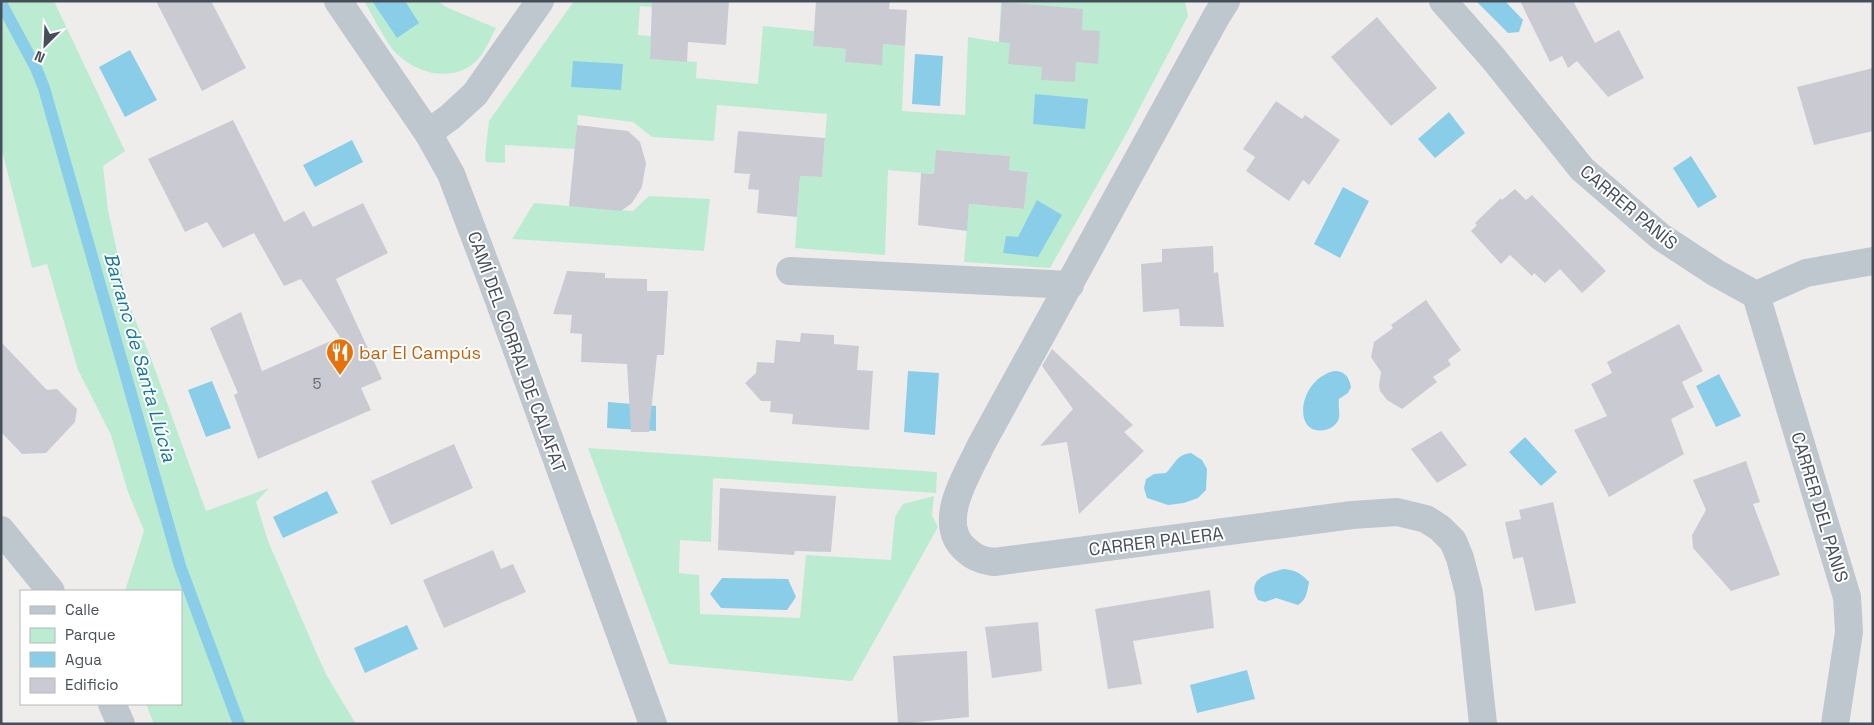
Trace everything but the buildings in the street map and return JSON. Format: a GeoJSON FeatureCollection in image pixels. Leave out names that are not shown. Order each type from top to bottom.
{"type":"FeatureCollection","features":[{"type":"Feature","properties":{"kind":"street","name":"CAMÍ DEL CORRAL DE CALAFAT"},"geometry":{"type":"LineString","coordinates":[[338,1],[428,133],[451,174],[653,724]]}},
{"type":"Feature","properties":{"kind":"street"},"geometry":{"type":"LineString","coordinates":[[428,133],[450,117],[475,94],[540,1]]}},
{"type":"Feature","properties":{"kind":"street","name":"CARRER PALERA"},"geometry":{"type":"LineString","coordinates":[[1226,1],[981,445],[954,503],[951,522],[957,540],[968,554],[980,561],[994,562],[1352,515],[1397,512],[1426,519],[1440,528],[1452,541],[1460,558],[1469,593],[1483,724]]}},
{"type":"Feature","properties":{"kind":"street","name":"CARRER PANÍS"},"geometry":{"type":"LineString","coordinates":[[1442,1],[1493,58],[1582,169],[1661,237],[1697,261],[1756,295]]}},
{"type":"Feature","properties":{"kind":"street"},"geometry":{"type":"LineString","coordinates":[[1756,295],[1806,273],[1873,262]]}},
{"type":"Feature","properties":{"kind":"street"},"geometry":{"type":"LineString","coordinates":[[790,271],[1070,285]]}},
{"type":"Feature","properties":{"kind":"street","name":"CARRER DEL PANIS"},"geometry":{"type":"LineString","coordinates":[[1756,295],[1847,597],[1849,632],[1836,724]]}},
{"type":"Feature","properties":{"kind":"street"},"geometry":{"type":"LineString","coordinates":[[1,530],[50,590]]}},
{"type":"Feature","properties":{"kind":"street"},"geometry":{"type":"LineString","coordinates":[[112,705],[121,724]]}},
{"type":"Feature","properties":{"kind":"green space"},"geometry":{"type":"Polygon","coordinates":[[[1,1],[54,1],[125,151],[103,166],[108,210],[128,302],[152,361],[206,511],[269,488],[256,502],[268,541],[327,676],[356,724],[154,724],[146,705],[182,705],[182,590],[125,590],[144,531],[128,492],[111,435],[78,370],[47,264],[32,268],[1,147],[1,1]]]}},
{"type":"Feature","properties":{"kind":"green space"},"geometry":{"type":"Polygon","coordinates":[[[364,1],[438,1],[446,7],[496,28],[482,55],[470,66],[459,72],[448,74],[436,73],[413,66],[394,51],[382,34],[364,1]]]}},
{"type":"Feature","properties":{"kind":"green space"},"geometry":{"type":"Polygon","coordinates":[[[574,1],[652,1],[652,7],[640,6],[638,35],[651,36],[650,59],[697,62],[696,78],[758,84],[763,26],[814,31],[813,46],[846,49],[883,44],[905,46],[902,111],[965,115],[968,37],[999,42],[1001,1],[1185,1],[1188,16],[1125,136],[1050,268],[964,262],[969,204],[1024,209],[1028,172],[1009,170],[1010,156],[937,150],[934,174],[888,170],[885,255],[795,248],[800,176],[822,177],[827,114],[717,105],[714,141],[652,137],[633,122],[578,115],[575,149],[505,145],[505,163],[486,162],[485,155],[489,121],[574,1]]]}},
{"type":"Feature","properties":{"kind":"green space"},"geometry":{"type":"Polygon","coordinates":[[[649,196],[710,199],[704,251],[512,239],[534,203],[633,211],[649,196]]]}},
{"type":"Feature","properties":{"kind":"green space"},"geometry":{"type":"Polygon","coordinates":[[[588,448],[937,472],[936,493],[713,478],[711,542],[680,540],[679,573],[699,575],[700,614],[800,618],[806,555],[891,560],[895,517],[903,504],[934,496],[932,515],[938,527],[852,681],[669,664],[588,448]]]}},
{"type":"Feature","properties":{"kind":"water"},"geometry":{"type":"Polygon","coordinates":[[[372,1],[405,1],[419,23],[397,38],[372,1]]]}},
{"type":"Feature","properties":{"kind":"water"},"geometry":{"type":"Polygon","coordinates":[[[1476,1],[1505,1],[1523,20],[1519,32],[1508,33],[1476,1]]]}},
{"type":"Feature","properties":{"kind":"water"},"geometry":{"type":"Polygon","coordinates":[[[130,50],[157,100],[125,117],[99,67],[130,50]]]}},
{"type":"Feature","properties":{"kind":"water"},"geometry":{"type":"Polygon","coordinates":[[[915,54],[943,56],[940,106],[912,104],[915,54]]]}},
{"type":"Feature","properties":{"kind":"water"},"geometry":{"type":"Polygon","coordinates":[[[573,61],[623,64],[621,90],[571,87],[573,61]]]}},
{"type":"Feature","properties":{"kind":"water"},"geometry":{"type":"Polygon","coordinates":[[[1035,94],[1088,99],[1085,129],[1033,124],[1035,94]]]}},
{"type":"Feature","properties":{"kind":"water"},"geometry":{"type":"Polygon","coordinates":[[[1449,112],[1465,133],[1435,158],[1418,139],[1449,112]]]}},
{"type":"Feature","properties":{"kind":"water"},"geometry":{"type":"Polygon","coordinates":[[[352,140],[363,162],[315,187],[303,165],[352,140]]]}},
{"type":"Feature","properties":{"kind":"water"},"geometry":{"type":"Polygon","coordinates":[[[1691,156],[1717,197],[1698,208],[1673,168],[1691,156]]]}},
{"type":"Feature","properties":{"kind":"water"},"geometry":{"type":"Polygon","coordinates":[[[1343,187],[1369,201],[1340,258],[1314,244],[1343,187]]]}},
{"type":"Feature","properties":{"kind":"water"},"geometry":{"type":"Polygon","coordinates":[[[1037,200],[1062,215],[1038,257],[1003,253],[1006,236],[1018,237],[1037,200]]]}},
{"type":"Feature","properties":{"kind":"water"},"geometry":{"type":"Polygon","coordinates":[[[908,371],[939,373],[935,435],[904,432],[908,371]]]}},
{"type":"Feature","properties":{"kind":"water"},"geometry":{"type":"Polygon","coordinates":[[[1334,371],[1346,375],[1351,387],[1348,393],[1339,399],[1339,416],[1336,423],[1328,429],[1316,430],[1308,426],[1304,418],[1303,408],[1306,396],[1321,377],[1334,371]]]}},
{"type":"Feature","properties":{"kind":"water"},"geometry":{"type":"Polygon","coordinates":[[[1719,374],[1741,416],[1716,427],[1696,386],[1719,374]]]}},
{"type":"Feature","properties":{"kind":"water"},"geometry":{"type":"Polygon","coordinates":[[[212,381],[231,428],[206,437],[188,390],[212,381]]]}},
{"type":"Feature","properties":{"kind":"water"},"geometry":{"type":"Polygon","coordinates":[[[608,402],[656,406],[656,431],[607,428],[608,402]]]}},
{"type":"Feature","properties":{"kind":"water"},"geometry":{"type":"Polygon","coordinates":[[[1525,437],[1557,472],[1541,486],[1509,452],[1525,437]]]}},
{"type":"Feature","properties":{"kind":"water"},"geometry":{"type":"Polygon","coordinates":[[[1191,453],[1202,460],[1207,469],[1206,490],[1198,498],[1184,503],[1168,505],[1147,498],[1144,488],[1146,479],[1154,474],[1166,473],[1179,458],[1191,453]]]}},
{"type":"Feature","properties":{"kind":"water"},"geometry":{"type":"Polygon","coordinates":[[[327,491],[338,513],[283,538],[273,517],[327,491]]]}},
{"type":"Feature","properties":{"kind":"water"},"geometry":{"type":"Polygon","coordinates":[[[1284,569],[1298,572],[1309,582],[1303,600],[1298,605],[1276,598],[1265,602],[1258,600],[1254,587],[1256,582],[1265,575],[1284,569]]]}},
{"type":"Feature","properties":{"kind":"water"},"geometry":{"type":"Polygon","coordinates":[[[722,578],[788,579],[796,597],[787,610],[721,608],[710,594],[722,578]]]}},
{"type":"Feature","properties":{"kind":"water"},"geometry":{"type":"Polygon","coordinates":[[[407,625],[418,649],[365,673],[354,648],[407,625]]]}},
{"type":"Feature","properties":{"kind":"water"},"geometry":{"type":"Polygon","coordinates":[[[1247,670],[1255,699],[1197,713],[1190,685],[1247,670]]]}},
{"type":"Feature","properties":{"kind":"waterway","name":"Barranc de Santa Llúcia"},"geometry":{"type":"LineString","coordinates":[[1,3],[36,68],[44,88],[180,566],[239,724]]}},
{"type":"Feature","properties":{"kind":"place","name":"bar El Campús"},"geometry":{"type":"Point","coordinates":[340,376]}}]}
